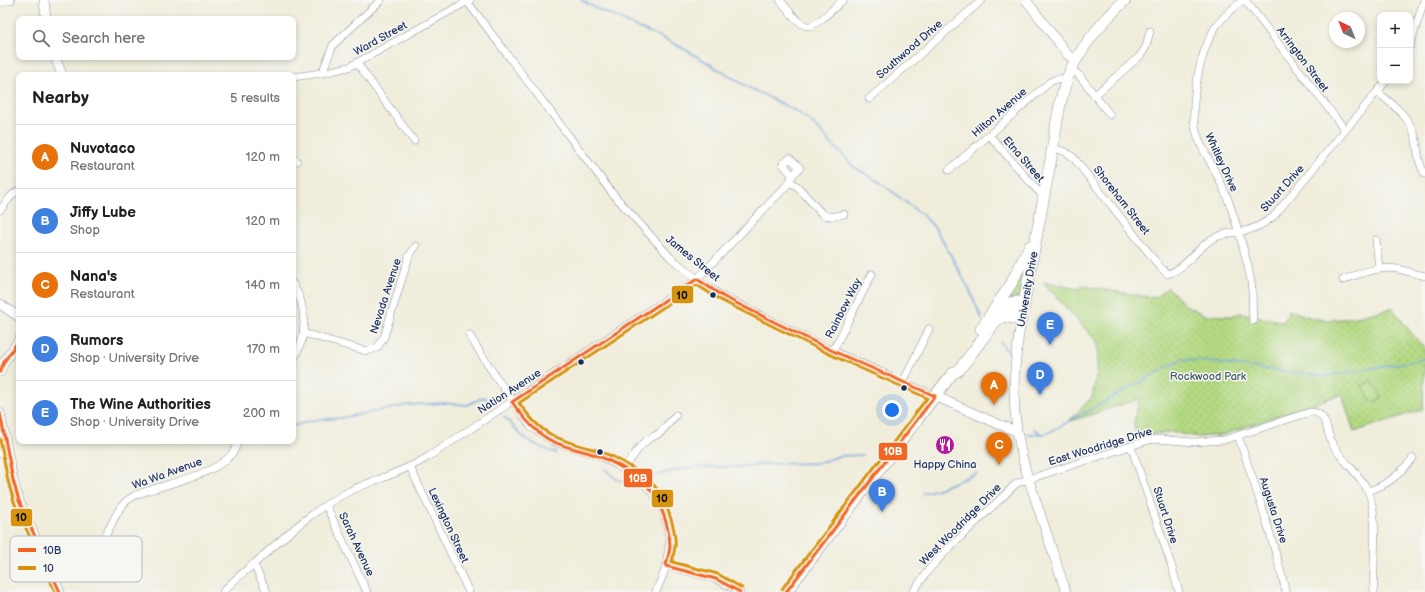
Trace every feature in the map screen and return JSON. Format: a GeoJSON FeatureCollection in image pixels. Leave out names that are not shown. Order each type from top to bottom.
{"type":"FeatureCollection","features":[{"type":"Feature","properties":{"kind":"main road","name":"University Drive"},"geometry":{"type":"LineString","coordinates":[[1024,304],[1059,112],[1071,70],[1096,32],[1107,18],[1125,0]]}},
{"type":"Feature","properties":{"kind":"main road"},"geometry":{"type":"LineString","coordinates":[[786,592],[952,374],[956,364],[1018,273],[1038,229]]}},
{"type":"Feature","properties":{"kind":"main road"},"geometry":{"type":"LineString","coordinates":[[991,314],[1010,302],[1014,301],[1024,304]]}},
{"type":"Feature","properties":{"kind":"main road"},"geometry":{"type":"LineString","coordinates":[[952,374],[959,370],[993,324],[1008,312],[1019,308],[1024,304]]}},
{"type":"Feature","properties":{"kind":"main road"},"geometry":{"type":"LineString","coordinates":[[1004,316],[1021,320]]}},
{"type":"Feature","properties":{"kind":"street"},"geometry":{"type":"LineString","coordinates":[[0,3],[11,0]]}},
{"type":"Feature","properties":{"kind":"street"},"geometry":{"type":"LineString","coordinates":[[44,0],[46,16]]}},
{"type":"Feature","properties":{"kind":"street"},"geometry":{"type":"LineString","coordinates":[[322,73],[333,45],[381,0]]}},
{"type":"Feature","properties":{"kind":"street"},"geometry":{"type":"LineString","coordinates":[[780,0],[799,22],[807,26],[811,26],[818,22],[843,0]]}},
{"type":"Feature","properties":{"kind":"street","name":"Southwood Drive"},"geometry":{"type":"LineString","coordinates":[[869,99],[982,0]]}},
{"type":"Feature","properties":{"kind":"street"},"geometry":{"type":"LineString","coordinates":[[1026,0],[1068,54],[1071,70],[1079,75],[1110,115]]}},
{"type":"Feature","properties":{"kind":"street","name":"Arrington Street"},"geometry":{"type":"LineString","coordinates":[[1244,0],[1345,130]]}},
{"type":"Feature","properties":{"kind":"street","name":"Whitley Drive"},"geometry":{"type":"LineString","coordinates":[[1244,0],[1220,21],[1211,35],[1202,62],[1193,109],[1194,124],[1197,134],[1231,208],[1248,265],[1251,283],[1253,321]]}},
{"type":"Feature","properties":{"kind":"street"},"geometry":{"type":"LineString","coordinates":[[1413,36],[1424,0]]}},
{"type":"Feature","properties":{"kind":"street","name":"Ward Street"},"geometry":{"type":"LineString","coordinates":[[296,77],[340,70],[356,63],[468,1]]}},
{"type":"Feature","properties":{"kind":"street","name":"James Street"},"geometry":{"type":"LineString","coordinates":[[468,1],[612,193],[662,249],[697,279],[724,297],[833,351],[1016,431]]}},
{"type":"Feature","properties":{"kind":"street"},"geometry":{"type":"LineString","coordinates":[[1094,95],[1140,56],[1146,47],[1150,30]]}},
{"type":"Feature","properties":{"kind":"street"},"geometry":{"type":"LineString","coordinates":[[57,60],[61,72]]}},
{"type":"Feature","properties":{"kind":"street"},"geometry":{"type":"LineString","coordinates":[[356,63],[414,141]]}},
{"type":"Feature","properties":{"kind":"street","name":"Hilton Avenue"},"geometry":{"type":"LineString","coordinates":[[949,170],[1050,82],[1060,78],[1071,70]]}},
{"type":"Feature","properties":{"kind":"street","name":"Stuart Drive"},"geometry":{"type":"LineString","coordinates":[[1168,274],[1178,269],[1213,238],[1228,233],[1249,230],[1260,226],[1274,216],[1384,84]]}},
{"type":"Feature","properties":{"kind":"street"},"geometry":{"type":"LineString","coordinates":[[1377,92],[1404,116],[1416,139],[1420,163],[1425,174]]}},
{"type":"Feature","properties":{"kind":"street","name":"Etna Street"},"geometry":{"type":"LineString","coordinates":[[989,135],[1039,192],[1044,195]]}},
{"type":"Feature","properties":{"kind":"street","name":"Shoreham Street"},"geometry":{"type":"LineString","coordinates":[[1053,148],[1066,152],[1073,157],[1160,267],[1168,274]]}},
{"type":"Feature","properties":{"kind":"street"},"geometry":{"type":"LineString","coordinates":[[792,175],[790,183],[798,187],[822,214],[833,217],[844,214]]}},
{"type":"Feature","properties":{"kind":"street","name":"Nation Avenue"},"geometry":{"type":"LineString","coordinates":[[223,592],[234,580],[302,523],[338,497],[410,467],[428,457],[697,279],[790,183]]}},
{"type":"Feature","properties":{"kind":"street"},"geometry":{"type":"LineString","coordinates":[[0,210],[16,192]]}},
{"type":"Feature","properties":{"kind":"street"},"geometry":{"type":"LineString","coordinates":[[1376,240],[1379,269]]}},
{"type":"Feature","properties":{"kind":"street","name":"Nevada Avenue"},"geometry":{"type":"LineString","coordinates":[[303,333],[366,351],[377,348],[384,337],[409,256],[416,246]]}},
{"type":"Feature","properties":{"kind":"street"},"geometry":{"type":"LineString","coordinates":[[1343,280],[1379,269],[1399,270],[1425,276]]}},
{"type":"Feature","properties":{"kind":"street","name":"Rainbow Way"},"geometry":{"type":"LineString","coordinates":[[833,351],[872,274]]}},
{"type":"Feature","properties":{"kind":"street"},"geometry":{"type":"LineString","coordinates":[[296,290],[302,306],[304,318],[303,333],[296,354]]}},
{"type":"Feature","properties":{"kind":"street"},"geometry":{"type":"LineString","coordinates":[[0,304],[16,315]]}},
{"type":"Feature","properties":{"kind":"street","name":"University Drive"},"geometry":{"type":"LineString","coordinates":[[1024,304],[1014,380],[1016,431],[1020,452],[1066,592]]}},
{"type":"Feature","properties":{"kind":"street"},"geometry":{"type":"LineString","coordinates":[[903,382],[929,329]]}},
{"type":"Feature","properties":{"kind":"street"},"geometry":{"type":"LineString","coordinates":[[469,335],[528,424],[548,439],[565,446],[598,455],[635,476],[649,488],[661,507],[670,541],[666,566],[656,592]]}},
{"type":"Feature","properties":{"kind":"street"},"geometry":{"type":"LineString","coordinates":[[0,372],[4,362],[16,344]]}},
{"type":"Feature","properties":{"kind":"street","name":"East Woodridge Drive"},"geometry":{"type":"LineString","coordinates":[[1029,479],[1150,440],[1158,439],[1211,442],[1224,440],[1310,412],[1318,412],[1324,419],[1332,443],[1337,451],[1357,474],[1368,491]]}},
{"type":"Feature","properties":{"kind":"street"},"geometry":{"type":"LineString","coordinates":[[0,413],[4,453],[19,501],[35,536]]}},
{"type":"Feature","properties":{"kind":"street"},"geometry":{"type":"LineString","coordinates":[[624,469],[639,448],[647,440],[660,433],[676,415]]}},
{"type":"Feature","properties":{"kind":"street","name":"Augusta Drive"},"geometry":{"type":"LineString","coordinates":[[1238,436],[1262,506],[1286,592]]}},
{"type":"Feature","properties":{"kind":"street","name":"Wa Wa Avenue"},"geometry":{"type":"LineString","coordinates":[[105,536],[122,505],[126,501],[135,496],[190,479],[211,469],[229,457],[237,444]]}},
{"type":"Feature","properties":{"kind":"street","name":"Stuart Drive"},"geometry":{"type":"LineString","coordinates":[[1131,446],[1169,557],[1179,592]]}},
{"type":"Feature","properties":{"kind":"street"},"geometry":{"type":"LineString","coordinates":[[1374,592],[1374,518],[1368,491],[1381,487],[1393,479],[1404,470],[1413,458]]}},
{"type":"Feature","properties":{"kind":"street","name":"Lexington Street"},"geometry":{"type":"LineString","coordinates":[[410,467],[469,592]]}},
{"type":"Feature","properties":{"kind":"street","name":"West Woodridge Drive"},"geometry":{"type":"LineString","coordinates":[[913,592],[937,561],[964,533],[1017,483],[1029,479]]}},
{"type":"Feature","properties":{"kind":"street","name":"Sarah Avenue"},"geometry":{"type":"LineString","coordinates":[[326,505],[367,592]]}},
{"type":"Feature","properties":{"kind":"street"},"geometry":{"type":"LineString","coordinates":[[252,565],[256,569],[267,592]]}},
{"type":"Feature","properties":{"kind":"street"},"geometry":{"type":"LineString","coordinates":[[666,566],[716,579],[740,592]]}},
{"type":"Feature","properties":{"kind":"street"},"geometry":{"type":"LineString","coordinates":[[55,582],[60,592]]}},
{"type":"Feature","properties":{"kind":"green space"},"geometry":{"type":"Polygon","coordinates":[[[1026,262],[1020,297],[1003,301],[1026,262]]]}},
{"type":"Feature","properties":{"kind":"green space","name":"Rockwood Park"},"geometry":{"type":"Polygon","coordinates":[[[1043,282],[1078,289],[1083,286],[1155,298],[1168,287],[1185,305],[1205,315],[1230,316],[1241,313],[1284,322],[1289,310],[1311,317],[1334,320],[1351,318],[1392,308],[1421,345],[1425,347],[1423,409],[1354,432],[1342,394],[1222,435],[1199,437],[1170,432],[1141,436],[1135,430],[1134,425],[1139,399],[1068,422],[1092,397],[1097,373],[1098,343],[1043,282]]]}},
{"type":"Feature","properties":{"kind":"green space"},"geometry":{"type":"Polygon","coordinates":[[[1371,380],[1382,397],[1373,403],[1362,386],[1371,380]]]}},
{"type":"Feature","properties":{"kind":"waterway"},"geometry":{"type":"LineString","coordinates":[[581,0],[688,51],[746,86],[796,111],[810,121],[854,167],[881,183],[925,217],[935,228],[970,291],[982,319]]}},
{"type":"Feature","properties":{"kind":"waterway"},"geometry":{"type":"LineString","coordinates":[[1000,342],[1009,353]]}},
{"type":"Feature","properties":{"kind":"waterway"},"geometry":{"type":"LineString","coordinates":[[1026,434],[1048,433],[1182,359],[1326,376],[1425,359]]}},
{"type":"Feature","properties":{"kind":"waterway"},"geometry":{"type":"LineString","coordinates":[[296,425],[312,420],[341,418],[408,405],[444,403],[467,405],[484,397],[490,404]]}},
{"type":"Feature","properties":{"kind":"waterway"},"geometry":{"type":"LineString","coordinates":[[504,417],[526,439],[538,446],[556,453]]}},
{"type":"Feature","properties":{"kind":"waterway"},"geometry":{"type":"LineString","coordinates":[[1035,429],[1041,434]]}},
{"type":"Feature","properties":{"kind":"waterway"},"geometry":{"type":"LineString","coordinates":[[655,476],[676,470],[701,467],[741,467],[766,464],[819,463],[839,456],[863,455]]}},
{"type":"Feature","properties":{"kind":"waterway"},"geometry":{"type":"LineString","coordinates":[[604,468],[616,479],[625,481]]}},
{"type":"Feature","properties":{"kind":"waterway"},"geometry":{"type":"LineString","coordinates":[[923,493],[938,489],[977,473]]}},
{"type":"Feature","properties":{"kind":"transit line","name":"10B"},"geometry":{"type":"LineString","coordinates":[[740,592],[716,579],[666,566],[670,550],[666,523],[661,508],[646,484],[628,471],[608,460],[561,445],[548,439],[528,422],[512,402],[697,279],[724,297],[833,351],[935,396],[786,592]]}},
{"type":"Feature","properties":{"kind":"transit line","name":"10"},"geometry":{"type":"LineString","coordinates":[[742,588],[718,574],[672,562],[675,547],[672,523],[666,505],[653,484],[637,471],[609,455],[564,441],[542,429],[519,403],[697,285],[722,301],[831,355],[927,398],[782,589]]}},
{"type":"Feature","properties":{"kind":"transit line","name":"10B"},"geometry":{"type":"LineString","coordinates":[[0,372],[4,362],[16,344]]}},
{"type":"Feature","properties":{"kind":"transit line","name":"10B"},"geometry":{"type":"LineString","coordinates":[[0,413],[13,480],[19,501],[35,536]]}},
{"type":"Feature","properties":{"kind":"transit line","name":"10"},"geometry":{"type":"LineString","coordinates":[[0,439],[8,481],[14,502],[29,536]]}},
{"type":"Feature","properties":{"kind":"transit line","name":"10"},"geometry":{"type":"LineString","coordinates":[[50,582],[55,592]]}},
{"type":"Feature","properties":{"kind":"transit line","name":"10B"},"geometry":{"type":"LineString","coordinates":[[55,582],[60,592]]}},
{"type":"Feature","properties":{"kind":"place","name":"The Wine Authorities"},"geometry":{"type":"Point","coordinates":[1050,345]}},
{"type":"Feature","properties":{"kind":"place","name":"Rumors"},"geometry":{"type":"Point","coordinates":[1040,395]}},
{"type":"Feature","properties":{"kind":"place","name":"Nuvotaco"},"geometry":{"type":"Point","coordinates":[994,405]}},
{"type":"Feature","properties":{"kind":"place","name":"Happy China"},"geometry":{"type":"Point","coordinates":[945,445]}},
{"type":"Feature","properties":{"kind":"place","name":"Nana's"},"geometry":{"type":"Point","coordinates":[999,465]}},
{"type":"Feature","properties":{"kind":"place","name":"Jiffy Lube"},"geometry":{"type":"Point","coordinates":[882,512]}}]}
